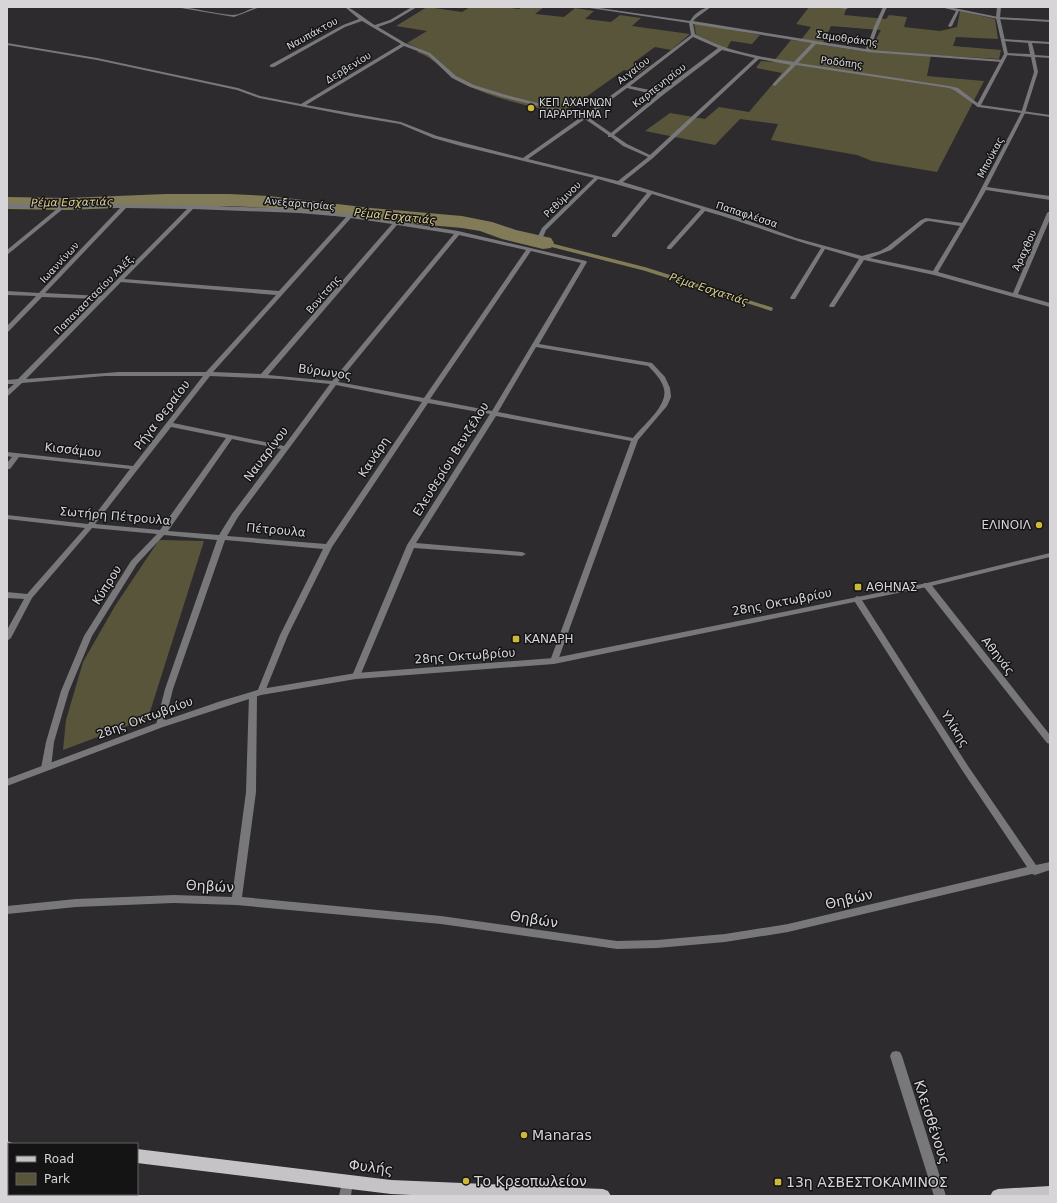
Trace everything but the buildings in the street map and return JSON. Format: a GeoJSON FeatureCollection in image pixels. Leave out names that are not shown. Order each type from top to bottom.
{"type":"FeatureCollection","features":[{"type":"Feature","properties":{"kind":"main road","name":"Φυλής"},"geometry":{"type":"LineString","coordinates":[[138,1156],[346,1189],[391,1192],[603,1196]]}},
{"type":"Feature","properties":{"kind":"main road"},"geometry":{"type":"LineString","coordinates":[[998,1196],[1050,1193]]}},
{"type":"Feature","properties":{"kind":"street"},"geometry":{"type":"LineString","coordinates":[[177,7],[234,16],[258,7]]}},
{"type":"Feature","properties":{"kind":"street"},"geometry":{"type":"LineString","coordinates":[[200,11],[208,7]]}},
{"type":"Feature","properties":{"kind":"street"},"geometry":{"type":"LineString","coordinates":[[347,7],[362,19],[404,44],[429,54],[454,77],[472,86],[585,117],[610,136],[651,157]]}},
{"type":"Feature","properties":{"kind":"street"},"geometry":{"type":"LineString","coordinates":[[375,26],[391,22],[415,7]]}},
{"type":"Feature","properties":{"kind":"street","name":"Σαμοθράκης"},"geometry":{"type":"LineString","coordinates":[[585,7],[691,22],[868,51],[1002,61]]}},
{"type":"Feature","properties":{"kind":"street"},"geometry":{"type":"LineString","coordinates":[[693,34],[691,22],[694,17],[709,7]]}},
{"type":"Feature","properties":{"kind":"street"},"geometry":{"type":"LineString","coordinates":[[835,7],[846,8]]}},
{"type":"Feature","properties":{"kind":"street"},"geometry":{"type":"LineString","coordinates":[[868,51],[885,7]]}},
{"type":"Feature","properties":{"kind":"street"},"geometry":{"type":"LineString","coordinates":[[943,7],[998,18],[1050,21]]}},
{"type":"Feature","properties":{"kind":"street"},"geometry":{"type":"LineString","coordinates":[[978,106],[1006,54],[998,18],[999,7]]}},
{"type":"Feature","properties":{"kind":"street"},"geometry":{"type":"LineString","coordinates":[[950,26],[958,10]]}},
{"type":"Feature","properties":{"kind":"street","name":"Ναυπάκτου"},"geometry":{"type":"LineString","coordinates":[[272,66],[344,26],[362,19]]}},
{"type":"Feature","properties":{"kind":"street","name":"Ροδόπης"},"geometry":{"type":"LineString","coordinates":[[693,34],[720,49],[758,58],[956,89],[978,106],[1050,116]]}},
{"type":"Feature","properties":{"kind":"street","name":"Αιγαίου"},"geometry":{"type":"LineString","coordinates":[[524,160],[626,87],[693,34]]}},
{"type":"Feature","properties":{"kind":"street"},"geometry":{"type":"LineString","coordinates":[[1004,40],[1050,43]]}},
{"type":"Feature","properties":{"kind":"street","name":"Μπούκας"},"geometry":{"type":"LineString","coordinates":[[935,273],[964,225],[1023,113],[1036,72],[1030,42]]}},
{"type":"Feature","properties":{"kind":"street"},"geometry":{"type":"LineString","coordinates":[[775,85],[814,43]]}},
{"type":"Feature","properties":{"kind":"street","name":"Παπαφλέσσα"},"geometry":{"type":"LineString","coordinates":[[7,44],[105,60],[238,89],[259,97],[401,123],[435,137],[619,183],[862,258],[935,273],[1015,294],[1050,305]]}},
{"type":"Feature","properties":{"kind":"street","name":"Δερβενίου"},"geometry":{"type":"LineString","coordinates":[[302,105],[404,44]]}},
{"type":"Feature","properties":{"kind":"street"},"geometry":{"type":"LineString","coordinates":[[7,52],[18,45]]}},
{"type":"Feature","properties":{"kind":"street","name":"Καρπενησίου"},"geometry":{"type":"LineString","coordinates":[[610,136],[661,94],[720,49]]}},
{"type":"Feature","properties":{"kind":"street"},"geometry":{"type":"LineString","coordinates":[[1006,54],[1050,57]]}},
{"type":"Feature","properties":{"kind":"street"},"geometry":{"type":"LineString","coordinates":[[619,183],[651,157],[758,58]]}},
{"type":"Feature","properties":{"kind":"street"},"geometry":{"type":"LineString","coordinates":[[626,87],[661,94]]}},
{"type":"Feature","properties":{"kind":"street","name":"Ρεθύμνου"},"geometry":{"type":"LineString","coordinates":[[541,236],[544,228],[597,178]]}},
{"type":"Feature","properties":{"kind":"street"},"geometry":{"type":"LineString","coordinates":[[984,188],[1050,198]]}},
{"type":"Feature","properties":{"kind":"street"},"geometry":{"type":"LineString","coordinates":[[614,236],[650,193]]}},
{"type":"Feature","properties":{"kind":"street","name":"Ανεξαρτησίας"},"geometry":{"type":"LineString","coordinates":[[7,206],[125,206],[273,209],[350,216],[458,233],[582,260],[584,264]]}},
{"type":"Feature","properties":{"kind":"street","name":"Ιωαννίνων"},"geometry":{"type":"LineString","coordinates":[[7,330],[125,206]]}},
{"type":"Feature","properties":{"kind":"street"},"geometry":{"type":"LineString","coordinates":[[7,253],[62,207]]}},
{"type":"Feature","properties":{"kind":"street","name":"Παπαναστασίου Αλέξ."},"geometry":{"type":"LineString","coordinates":[[7,394],[192,207]]}},
{"type":"Feature","properties":{"kind":"street"},"geometry":{"type":"LineString","coordinates":[[669,248],[704,209]]}},
{"type":"Feature","properties":{"kind":"street","name":"Άραχθου"},"geometry":{"type":"LineString","coordinates":[[1015,294],[1049,221],[1050,213]]}},
{"type":"Feature","properties":{"kind":"street","name":"Ρήγα Φεραίου"},"geometry":{"type":"LineString","coordinates":[[7,638],[30,597],[90,526],[208,374],[279,293],[350,216]]}},
{"type":"Feature","properties":{"kind":"street"},"geometry":{"type":"LineString","coordinates":[[832,306],[862,258],[880,255],[892,248],[923,221],[928,219],[964,225]]}},
{"type":"Feature","properties":{"kind":"street","name":"Βονίτσης"},"geometry":{"type":"LineString","coordinates":[[263,376],[396,223]]}},
{"type":"Feature","properties":{"kind":"street","name":"Ναυαρίνου"},"geometry":{"type":"LineString","coordinates":[[160,725],[169,689],[222,537],[235,516],[334,383],[458,233]]}},
{"type":"Feature","properties":{"kind":"street"},"geometry":{"type":"LineString","coordinates":[[793,298],[824,247]]}},
{"type":"Feature","properties":{"kind":"street","name":"Κανάρη"},"geometry":{"type":"LineString","coordinates":[[257,694],[328,546],[530,249]]}},
{"type":"Feature","properties":{"kind":"street","name":"Ελευθερίου Βενιζέλου"},"geometry":{"type":"LineString","coordinates":[[356,676],[411,545],[536,345],[584,264]]}},
{"type":"Feature","properties":{"kind":"street"},"geometry":{"type":"LineString","coordinates":[[121,280],[279,293]]}},
{"type":"Feature","properties":{"kind":"street"},"geometry":{"type":"LineString","coordinates":[[7,293],[103,298]]}},
{"type":"Feature","properties":{"kind":"street"},"geometry":{"type":"LineString","coordinates":[[536,345],[650,364],[665,381],[667,388],[666,401],[661,411],[641,429],[634,440],[554,661]]}},
{"type":"Feature","properties":{"kind":"street","name":"Βύρωνος"},"geometry":{"type":"LineString","coordinates":[[7,382],[117,374],[208,374],[263,376],[334,383],[634,440]]}},
{"type":"Feature","properties":{"kind":"street"},"geometry":{"type":"LineString","coordinates":[[168,424],[285,448]]}},
{"type":"Feature","properties":{"kind":"street","name":"Κύπρου"},"geometry":{"type":"LineString","coordinates":[[46,768],[50,742],[64,691],[88,636],[134,563],[162,533],[231,436]]}},
{"type":"Feature","properties":{"kind":"street","name":"Κισσάμου"},"geometry":{"type":"LineString","coordinates":[[7,454],[136,468]]}},
{"type":"Feature","properties":{"kind":"street"},"geometry":{"type":"LineString","coordinates":[[7,467],[17,455]]}},
{"type":"Feature","properties":{"kind":"street","name":"Σωτήρη Πέτρουλα"},"geometry":{"type":"LineString","coordinates":[[7,517],[162,533],[222,537]]}},
{"type":"Feature","properties":{"kind":"street","name":"Πέτρουλα"},"geometry":{"type":"LineString","coordinates":[[222,537],[328,546]]}},
{"type":"Feature","properties":{"kind":"street"},"geometry":{"type":"LineString","coordinates":[[411,545],[522,554]]}},
{"type":"Feature","properties":{"kind":"street","name":"28ης Οκτωβρίου"},"geometry":{"type":"LineString","coordinates":[[7,783],[160,725],[224,703],[257,694],[308,683],[356,676],[554,661],[857,599],[928,586],[1050,554]]}},
{"type":"Feature","properties":{"kind":"street","name":"Αθηνάς"},"geometry":{"type":"LineString","coordinates":[[928,586],[1050,740]]}},
{"type":"Feature","properties":{"kind":"street"},"geometry":{"type":"LineString","coordinates":[[7,595],[30,597]]}},
{"type":"Feature","properties":{"kind":"street","name":"Υλίκης"},"geometry":{"type":"LineString","coordinates":[[857,599],[965,768],[1035,871]]}},
{"type":"Feature","properties":{"kind":"street"},"geometry":{"type":"LineString","coordinates":[[236,901],[251,792],[257,694]]}},
{"type":"Feature","properties":{"kind":"street","name":"Θηβών"},"geometry":{"type":"LineString","coordinates":[[7,910],[76,903],[174,899],[236,901],[441,920],[617,945],[657,944],[725,938],[788,928],[1035,871],[1050,866]]}},
{"type":"Feature","properties":{"kind":"street","name":"Κλεισθένους"},"geometry":{"type":"LineString","coordinates":[[896,1056],[940,1196]]}},
{"type":"Feature","properties":{"kind":"green space"},"geometry":{"type":"Polygon","coordinates":[[[427,7],[462,12],[470,7],[503,7],[519,9],[522,7],[544,7],[535,14],[564,17],[575,8],[594,11],[585,19],[611,22],[620,15],[641,18],[632,26],[690,34],[671,50],[655,47],[633,63],[648,66],[639,73],[624,70],[562,114],[512,102],[476,89],[459,80],[430,58],[417,52],[420,49],[407,43],[427,31],[396,26],[427,7]]]}},
{"type":"Feature","properties":{"kind":"green space"},"geometry":{"type":"Polygon","coordinates":[[[809,7],[847,7],[844,15],[886,19],[889,15],[907,17],[904,27],[940,31],[957,27],[960,11],[995,19],[998,39],[956,37],[953,46],[1001,50],[999,59],[931,55],[927,76],[984,81],[937,172],[872,161],[857,155],[771,140],[778,124],[740,119],[715,145],[645,131],[670,113],[705,119],[719,107],[749,112],[782,73],[756,68],[761,61],[773,62],[791,40],[800,41],[811,27],[796,24],[809,7]],[[831,26],[822,45],[869,52],[881,30],[831,26]]]}},
{"type":"Feature","properties":{"kind":"green space"},"geometry":{"type":"Polygon","coordinates":[[[694,23],[760,35],[752,44],[731,41],[727,48],[712,44],[696,34],[694,23]]]}},
{"type":"Feature","properties":{"kind":"green space"},"geometry":{"type":"Polygon","coordinates":[[[159,540],[204,541],[148,718],[63,750],[66,720],[83,662],[115,606],[159,540]]]}},
{"type":"Feature","properties":{"kind":"waterway","name":"Ρέμα Εσχατιάς"},"geometry":{"type":"LineString","coordinates":[[7,203],[67,204],[166,200],[229,200],[269,202],[371,214],[462,222],[485,226],[509,235],[543,243]]}},
{"type":"Feature","properties":{"kind":"waterway","name":"Ρέμα Εσχατιάς"},"geometry":{"type":"LineString","coordinates":[[543,243],[645,269],[771,309]]}},
{"type":"Feature","properties":{"kind":"place","name":"ΚΕΠ ΑΧΑΡΝΩΝ ΠΑΡΑΡΤΗΜΑ Γ"},"geometry":{"type":"Point","coordinates":[531,108]}},
{"type":"Feature","properties":{"kind":"place","name":"ΕΛΙΝΟΙΛ"},"geometry":{"type":"Point","coordinates":[1039,525]}},
{"type":"Feature","properties":{"kind":"place","name":"ΑΘΗΝΑΣ"},"geometry":{"type":"Point","coordinates":[858,587]}},
{"type":"Feature","properties":{"kind":"place","name":"ΚΑΝΑΡΗ"},"geometry":{"type":"Point","coordinates":[516,639]}},
{"type":"Feature","properties":{"kind":"place","name":"Manaras"},"geometry":{"type":"Point","coordinates":[524,1135]}},
{"type":"Feature","properties":{"kind":"place","name":"Το Κρεοπωλείον"},"geometry":{"type":"Point","coordinates":[466,1181]}},
{"type":"Feature","properties":{"kind":"place","name":"13η ΑΣΒΕΣΤΟΚΑΜΙΝΟΣ"},"geometry":{"type":"Point","coordinates":[778,1182]}}]}
